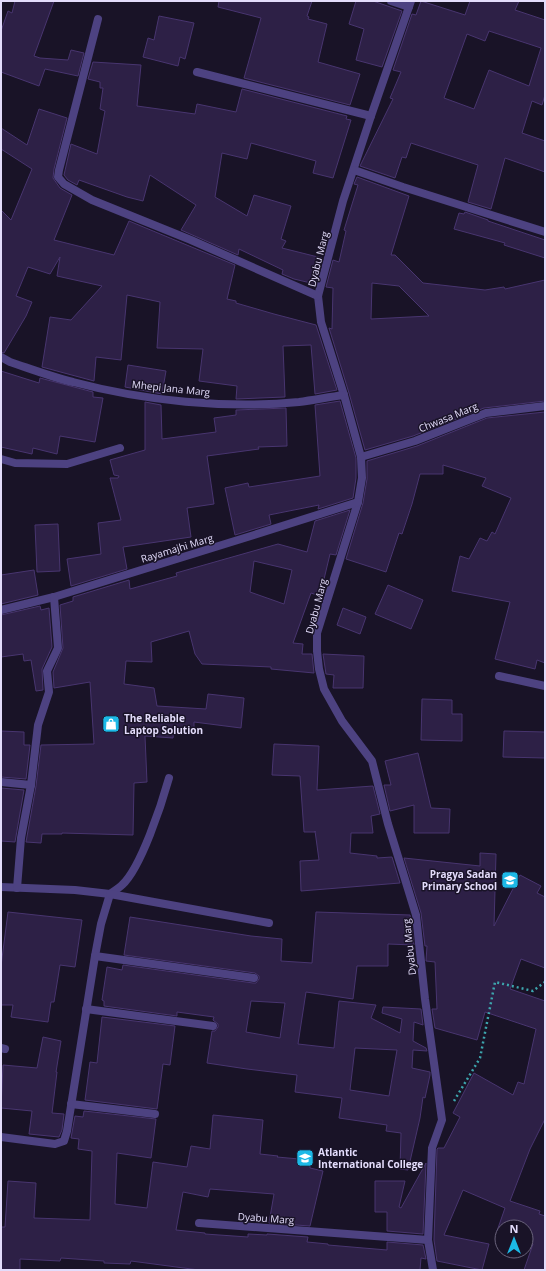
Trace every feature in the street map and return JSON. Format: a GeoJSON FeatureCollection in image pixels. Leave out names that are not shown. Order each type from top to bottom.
{"type":"FeatureCollection","features":[{"type":"Feature","properties":{"kind":"street"},"geometry":{"type":"LineString","coordinates":[[391,1],[410,4]]}},
{"type":"Feature","properties":{"kind":"street","name":"Dyabu Marg"},"geometry":{"type":"LineString","coordinates":[[410,4],[343,201],[318,296],[321,322],[344,395],[361,457],[362,478],[358,502],[317,633],[317,651],[324,689],[342,721],[372,761],[388,824],[416,915],[425,999],[442,1120],[432,1148],[428,1240],[433,1270]]}},
{"type":"Feature","properties":{"kind":"street"},"geometry":{"type":"LineString","coordinates":[[98,19],[58,177],[64,184],[92,200],[191,240],[318,296]]}},
{"type":"Feature","properties":{"kind":"street"},"geometry":{"type":"LineString","coordinates":[[197,72],[371,116]]}},
{"type":"Feature","properties":{"kind":"street"},"geometry":{"type":"LineString","coordinates":[[354,170],[403,188],[545,232]]}},
{"type":"Feature","properties":{"kind":"street","name":"Mhepi Jana Marg"},"geometry":{"type":"LineString","coordinates":[[1,357],[10,362],[73,382],[129,395],[182,402],[256,404],[300,402],[344,395]]}},
{"type":"Feature","properties":{"kind":"street","name":"Chwasa Marg"},"geometry":{"type":"LineString","coordinates":[[361,457],[415,441],[486,413],[545,406]]}},
{"type":"Feature","properties":{"kind":"street"},"geometry":{"type":"LineString","coordinates":[[1,459],[15,463],[67,464],[120,448]]}},
{"type":"Feature","properties":{"kind":"street","name":"Rayamajhi Marg"},"geometry":{"type":"LineString","coordinates":[[1,610],[54,597],[358,502]]}},
{"type":"Feature","properties":{"kind":"street"},"geometry":{"type":"LineString","coordinates":[[17,888],[21,838],[31,785],[38,725],[49,692],[47,671],[58,648],[54,597]]}},
{"type":"Feature","properties":{"kind":"street"},"geometry":{"type":"LineString","coordinates":[[499,676],[545,686]]}},
{"type":"Feature","properties":{"kind":"street"},"geometry":{"type":"LineString","coordinates":[[1,1137],[55,1144],[64,1141],[67,1132],[94,956],[101,924],[110,894],[123,884],[135,866],[163,797],[168,778]]}},
{"type":"Feature","properties":{"kind":"street"},"geometry":{"type":"LineString","coordinates":[[1,782],[31,785]]}},
{"type":"Feature","properties":{"kind":"street"},"geometry":{"type":"LineString","coordinates":[[1,887],[76,890],[110,894],[269,923]]}},
{"type":"Feature","properties":{"kind":"street"},"geometry":{"type":"LineString","coordinates":[[94,956],[254,978]]}},
{"type":"Feature","properties":{"kind":"street"},"geometry":{"type":"LineString","coordinates":[[86,1009],[213,1026]]}},
{"type":"Feature","properties":{"kind":"street"},"geometry":{"type":"LineString","coordinates":[[71,1104],[155,1114]]}},
{"type":"Feature","properties":{"kind":"street","name":"Dyabu Marg"},"geometry":{"type":"LineString","coordinates":[[199,1223],[428,1240]]}},
{"type":"Feature","properties":{"kind":"path"},"geometry":{"type":"LineString","coordinates":[[442,1120],[480,1058],[495,982],[533,991],[545,982]]}},
{"type":"Feature","properties":{"kind":"building"},"geometry":{"type":"Polygon","coordinates":[[[15,1],[54,1],[34,56],[40,58],[68,60],[71,50],[84,53],[78,76],[45,69],[39,86],[1,72],[1,31],[8,11],[12,13],[15,1]]]}},
{"type":"Feature","properties":{"kind":"building"},"geometry":{"type":"Polygon","coordinates":[[[219,1],[312,1],[307,16],[309,17],[308,19],[327,24],[318,62],[360,74],[350,105],[244,78],[261,18],[218,7],[219,1]]]}},
{"type":"Feature","properties":{"kind":"building"},"geometry":{"type":"Polygon","coordinates":[[[356,1],[373,1],[402,11],[382,67],[356,60],[364,29],[349,24],[356,1]]]}},
{"type":"Feature","properties":{"kind":"building"},"geometry":{"type":"Polygon","coordinates":[[[421,1],[465,15],[470,1],[519,1],[515,10],[545,20],[545,95],[542,105],[532,101],[522,133],[545,141],[545,172],[505,158],[491,209],[468,202],[478,165],[411,143],[406,158],[402,157],[395,178],[360,166],[393,99],[390,98],[401,72],[393,70],[412,14],[416,15],[421,1]],[[489,31],[485,41],[467,34],[444,98],[474,109],[489,70],[529,86],[541,48],[489,31]]]}},
{"type":"Feature","properties":{"kind":"building"},"geometry":{"type":"Polygon","coordinates":[[[159,16],[194,23],[185,59],[180,57],[178,66],[143,57],[148,38],[154,40],[159,16]]]}},
{"type":"Feature","properties":{"kind":"building"},"geometry":{"type":"Polygon","coordinates":[[[93,62],[141,65],[137,106],[195,114],[197,104],[236,112],[242,89],[347,116],[346,119],[351,120],[333,178],[313,173],[316,161],[251,143],[247,159],[222,153],[215,197],[247,216],[254,195],[291,206],[281,239],[286,241],[282,248],[322,258],[315,284],[294,279],[282,274],[283,270],[239,249],[238,255],[181,230],[196,205],[150,175],[143,201],[79,180],[77,185],[68,180],[64,175],[71,144],[97,154],[105,111],[100,109],[103,88],[100,88],[100,82],[88,79],[93,62]]]}},
{"type":"Feature","properties":{"kind":"building"},"geometry":{"type":"Polygon","coordinates":[[[39,109],[67,118],[53,178],[60,188],[72,195],[54,240],[114,255],[129,221],[235,265],[227,299],[236,301],[236,303],[316,325],[337,390],[315,394],[311,345],[283,346],[285,397],[236,399],[237,386],[199,381],[203,349],[157,348],[160,302],[127,295],[121,360],[96,357],[94,381],[42,367],[50,317],[71,320],[102,286],[57,276],[60,257],[50,274],[28,267],[16,296],[32,302],[26,316],[4,353],[1,352],[1,210],[11,220],[32,169],[1,149],[1,128],[27,145],[39,109]]]}},
{"type":"Feature","properties":{"kind":"building"},"geometry":{"type":"Polygon","coordinates":[[[357,177],[409,196],[391,255],[395,255],[423,283],[485,290],[504,287],[505,289],[545,280],[545,401],[484,408],[413,436],[365,450],[329,328],[332,329],[333,288],[326,287],[333,260],[339,262],[346,231],[344,230],[358,185],[354,184],[357,177]],[[372,283],[371,319],[429,316],[399,286],[372,283]]]}},
{"type":"Feature","properties":{"kind":"building"},"geometry":{"type":"Polygon","coordinates":[[[465,212],[545,240],[545,258],[504,245],[505,243],[454,229],[459,213],[464,214],[465,212]]]}},
{"type":"Feature","properties":{"kind":"building"},"geometry":{"type":"Polygon","coordinates":[[[128,365],[166,371],[162,394],[125,387],[128,365]]]}},
{"type":"Feature","properties":{"kind":"building"},"geometry":{"type":"Polygon","coordinates":[[[1,371],[39,383],[40,378],[93,392],[93,397],[103,398],[95,442],[60,436],[57,454],[33,448],[32,454],[1,447],[1,371]]]}},
{"type":"Feature","properties":{"kind":"building"},"geometry":{"type":"Polygon","coordinates":[[[340,401],[356,458],[356,478],[353,498],[318,509],[319,505],[269,515],[271,524],[235,535],[225,488],[248,483],[249,487],[320,476],[315,405],[340,401]]]}},
{"type":"Feature","properties":{"kind":"building"},"geometry":{"type":"Polygon","coordinates":[[[145,402],[161,405],[162,439],[216,432],[214,418],[236,415],[236,410],[286,408],[287,446],[258,447],[259,449],[207,456],[214,504],[187,508],[191,537],[123,547],[127,569],[71,586],[67,559],[101,554],[98,523],[121,520],[110,478],[118,478],[119,476],[114,475],[110,460],[145,450],[145,402]]]}},
{"type":"Feature","properties":{"kind":"building"},"geometry":{"type":"Polygon","coordinates":[[[545,412],[545,663],[537,660],[535,669],[495,659],[510,602],[452,591],[460,556],[469,559],[480,538],[487,541],[492,532],[495,534],[511,498],[482,486],[486,478],[443,465],[443,474],[420,474],[402,534],[399,533],[386,572],[346,559],[363,503],[367,479],[367,461],[417,446],[487,418],[545,412]]]}},
{"type":"Feature","properties":{"kind":"building"},"geometry":{"type":"Polygon","coordinates":[[[350,510],[336,555],[330,554],[320,596],[311,593],[293,643],[303,644],[302,654],[312,654],[314,673],[271,669],[271,667],[202,664],[195,654],[189,631],[151,642],[152,662],[126,661],[124,684],[154,688],[157,706],[206,709],[208,694],[244,698],[241,728],[194,722],[194,730],[174,729],[173,738],[145,736],[147,782],[134,783],[133,835],[62,833],[42,834],[41,843],[26,842],[36,786],[41,745],[94,744],[90,682],[54,688],[53,672],[63,648],[60,605],[73,601],[73,597],[129,580],[130,589],[177,576],[176,573],[278,544],[307,552],[315,521],[350,510]],[[254,561],[250,592],[284,604],[292,570],[254,561]]]}},
{"type":"Feature","properties":{"kind":"building"},"geometry":{"type":"Polygon","coordinates":[[[58,524],[60,571],[37,572],[35,525],[58,524]]]}},
{"type":"Feature","properties":{"kind":"building"},"geometry":{"type":"Polygon","coordinates":[[[34,570],[38,595],[1,604],[1,575],[34,570]]]}},
{"type":"Feature","properties":{"kind":"building"},"geometry":{"type":"Polygon","coordinates":[[[388,585],[423,600],[411,629],[375,614],[388,585]]]}},
{"type":"Feature","properties":{"kind":"building"},"geometry":{"type":"Polygon","coordinates":[[[40,606],[41,610],[49,608],[52,647],[42,669],[43,690],[36,691],[31,660],[24,661],[23,654],[1,657],[1,615],[40,606]]]}},
{"type":"Feature","properties":{"kind":"building"},"geometry":{"type":"Polygon","coordinates":[[[343,608],[366,617],[360,634],[337,625],[343,608]]]}},
{"type":"Feature","properties":{"kind":"building"},"geometry":{"type":"Polygon","coordinates":[[[323,654],[364,656],[363,688],[333,688],[334,675],[326,674],[323,654]]]}},
{"type":"Feature","properties":{"kind":"building"},"geometry":{"type":"Polygon","coordinates":[[[422,699],[452,700],[452,714],[462,714],[462,741],[421,740],[422,699]]]}},
{"type":"Feature","properties":{"kind":"building"},"geometry":{"type":"Polygon","coordinates":[[[1,731],[24,732],[24,745],[30,745],[26,779],[1,777],[1,731]]]}},
{"type":"Feature","properties":{"kind":"building"},"geometry":{"type":"Polygon","coordinates":[[[504,731],[545,732],[545,758],[503,757],[504,731]]]}},
{"type":"Feature","properties":{"kind":"building"},"geometry":{"type":"Polygon","coordinates":[[[274,744],[319,746],[317,790],[373,786],[380,814],[371,816],[373,833],[351,833],[350,853],[377,856],[377,858],[392,857],[400,883],[301,891],[300,861],[319,860],[315,831],[304,832],[300,776],[272,775],[274,744]]]}},
{"type":"Feature","properties":{"kind":"building"},"geometry":{"type":"Polygon","coordinates":[[[418,753],[431,808],[450,809],[449,833],[414,833],[414,805],[390,811],[384,785],[391,785],[385,761],[418,753]]]}},
{"type":"Feature","properties":{"kind":"building"},"geometry":{"type":"Polygon","coordinates":[[[1,788],[24,790],[15,842],[1,841],[1,788]]]}},
{"type":"Feature","properties":{"kind":"building"},"geometry":{"type":"Polygon","coordinates":[[[480,853],[496,854],[494,926],[520,875],[541,886],[537,893],[545,897],[545,968],[521,959],[510,989],[545,1001],[545,1119],[530,1149],[510,1201],[540,1211],[539,1214],[545,1216],[545,1270],[524,1270],[528,1259],[534,1259],[534,1219],[501,1219],[505,1208],[463,1190],[444,1235],[489,1244],[482,1270],[437,1261],[434,1240],[437,1149],[444,1148],[460,1117],[453,1113],[474,1073],[513,1095],[518,1082],[524,1084],[536,1029],[485,1012],[477,1040],[435,1028],[432,1009],[437,1009],[435,962],[426,961],[427,946],[425,946],[421,913],[404,858],[480,866],[480,853]]]}},
{"type":"Feature","properties":{"kind":"building"},"geometry":{"type":"Polygon","coordinates":[[[8,912],[82,920],[75,967],[60,965],[54,1002],[51,1002],[48,1022],[11,1017],[13,1005],[1,1005],[1,966],[8,912]]]}},
{"type":"Feature","properties":{"kind":"building"},"geometry":{"type":"Polygon","coordinates":[[[316,912],[410,915],[414,945],[388,944],[388,966],[357,966],[353,999],[306,992],[298,1044],[334,1048],[339,1001],[376,1005],[371,1018],[400,1033],[402,1019],[382,1013],[383,1007],[421,1009],[423,1025],[414,1022],[413,1041],[426,1048],[427,1051],[413,1050],[412,1068],[430,1072],[430,1075],[425,1098],[423,1097],[420,1118],[408,1170],[400,1169],[401,1133],[386,1131],[387,1125],[339,1118],[342,1098],[295,1092],[297,1075],[207,1063],[212,1031],[215,1031],[218,1027],[218,1024],[213,1020],[214,1017],[177,1012],[177,1016],[104,1006],[104,1001],[102,1000],[107,967],[122,970],[123,965],[253,983],[256,983],[259,979],[259,976],[255,973],[124,955],[130,917],[251,936],[282,939],[281,961],[312,963],[316,912]],[[251,1001],[246,1032],[280,1038],[285,1003],[251,1001]],[[355,1048],[350,1090],[389,1096],[397,1050],[355,1048]]]}},
{"type":"Feature","properties":{"kind":"building"},"geometry":{"type":"Polygon","coordinates":[[[102,1017],[175,1026],[170,1065],[163,1064],[157,1109],[85,1100],[90,1062],[97,1063],[102,1017]]]}},
{"type":"Feature","properties":{"kind":"building"},"geometry":{"type":"Polygon","coordinates":[[[43,1037],[61,1041],[52,1113],[64,1114],[62,1130],[59,1137],[29,1134],[32,1111],[1,1108],[3,1065],[37,1068],[43,1037]]]}},
{"type":"Feature","properties":{"kind":"building"},"geometry":{"type":"Polygon","coordinates":[[[84,1111],[156,1119],[151,1158],[117,1153],[115,1204],[147,1208],[153,1162],[187,1167],[191,1146],[210,1149],[213,1115],[263,1120],[260,1154],[310,1160],[310,1168],[323,1171],[310,1226],[269,1223],[274,1194],[210,1189],[208,1197],[183,1192],[176,1230],[248,1237],[248,1234],[267,1234],[308,1237],[307,1242],[387,1250],[387,1242],[423,1245],[426,1259],[421,1258],[420,1270],[199,1270],[131,1261],[130,1264],[104,1263],[104,1261],[61,1258],[60,1261],[20,1259],[20,1270],[1,1270],[1,1227],[5,1227],[8,1181],[36,1183],[34,1218],[90,1220],[92,1151],[78,1149],[79,1139],[71,1138],[75,1116],[83,1117],[84,1111]]]}},
{"type":"Feature","properties":{"kind":"building"},"geometry":{"type":"Polygon","coordinates":[[[426,1163],[423,1234],[387,1231],[387,1212],[375,1212],[375,1181],[405,1181],[399,1207],[401,1208],[426,1163]]]}},
{"type":"Feature","properties":{"kind":"place","name":"The Reliable Laptop Solution"},"geometry":{"type":"Point","coordinates":[111,724]}},
{"type":"Feature","properties":{"kind":"place","name":"Pragya Sadan Primary School"},"geometry":{"type":"Point","coordinates":[510,880]}},
{"type":"Feature","properties":{"kind":"place","name":"Atlantic International College"},"geometry":{"type":"Point","coordinates":[305,1158]}}]}
